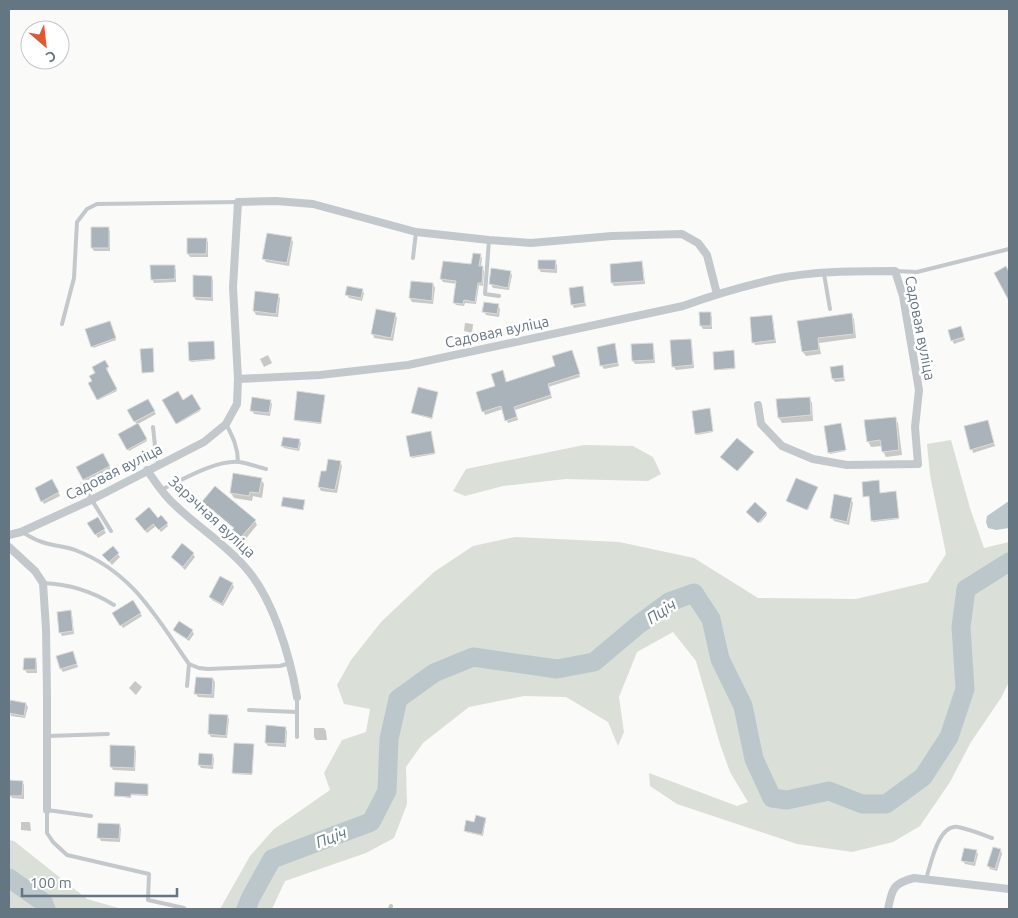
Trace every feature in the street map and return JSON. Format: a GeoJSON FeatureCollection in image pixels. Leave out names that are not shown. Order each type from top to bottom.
{"type":"FeatureCollection","features":[{"type":"Feature","properties":{"kind":"street"},"geometry":{"type":"LineString","coordinates":[[238,379],[233,287],[238,202],[276,201],[313,204],[416,232],[489,240],[531,243],[612,236],[682,234],[698,243],[707,255],[717,294]]}},
{"type":"Feature","properties":{"kind":"street","name":"Садовая вуліца"},"geometry":{"type":"LineString","coordinates":[[9,535],[21,532],[91,500],[204,442],[226,424],[236,404],[238,379],[320,375],[408,365],[683,306],[717,294],[777,278],[895,271],[903,296],[919,390],[915,427],[918,464],[847,465],[813,459],[782,446],[761,424],[758,405]]}},
{"type":"Feature","properties":{"kind":"street","name":"Зарэчная вуліца"},"geometry":{"type":"LineString","coordinates":[[147,470],[175,506],[236,557],[254,578],[266,599],[281,636],[290,664],[297,697]]}},
{"type":"Feature","properties":{"kind":"street"},"geometry":{"type":"LineString","coordinates":[[9,547],[35,571],[43,582],[46,629],[47,810]]}},
{"type":"Feature","properties":{"kind":"street"},"geometry":{"type":"LineString","coordinates":[[888,909],[894,886],[908,880],[926,879],[1009,889]]}},
{"type":"Feature","properties":{"kind":"lane"},"geometry":{"type":"LineString","coordinates":[[62,324],[74,278],[77,222],[87,208],[98,204],[238,202]]}},
{"type":"Feature","properties":{"kind":"lane"},"geometry":{"type":"LineString","coordinates":[[413,258],[416,232]]}},
{"type":"Feature","properties":{"kind":"lane"},"geometry":{"type":"LineString","coordinates":[[489,240],[485,294],[499,296]]}},
{"type":"Feature","properties":{"kind":"lane"},"geometry":{"type":"LineString","coordinates":[[895,271],[917,272],[1009,249]]}},
{"type":"Feature","properties":{"kind":"lane"},"geometry":{"type":"LineString","coordinates":[[824,274],[830,309]]}},
{"type":"Feature","properties":{"kind":"lane"},"geometry":{"type":"LineString","coordinates":[[226,424],[234,438],[238,452],[238,462]]}},
{"type":"Feature","properties":{"kind":"lane"},"geometry":{"type":"LineString","coordinates":[[153,427],[156,456],[159,464]]}},
{"type":"Feature","properties":{"kind":"lane"},"geometry":{"type":"LineString","coordinates":[[161,490],[220,465],[238,462],[266,469]]}},
{"type":"Feature","properties":{"kind":"lane"},"geometry":{"type":"LineString","coordinates":[[82,484],[111,531]]}},
{"type":"Feature","properties":{"kind":"lane"},"geometry":{"type":"LineString","coordinates":[[21,532],[42,542],[75,550],[120,576],[137,591],[189,664],[187,686]]}},
{"type":"Feature","properties":{"kind":"lane"},"geometry":{"type":"LineString","coordinates":[[43,582],[82,589],[114,605]]}},
{"type":"Feature","properties":{"kind":"lane"},"geometry":{"type":"LineString","coordinates":[[189,664],[208,669],[290,664]]}},
{"type":"Feature","properties":{"kind":"lane"},"geometry":{"type":"LineString","coordinates":[[297,697],[297,737]]}},
{"type":"Feature","properties":{"kind":"lane"},"geometry":{"type":"LineString","coordinates":[[249,710],[297,712]]}},
{"type":"Feature","properties":{"kind":"lane"},"geometry":{"type":"LineString","coordinates":[[47,736],[108,734]]}},
{"type":"Feature","properties":{"kind":"lane"},"geometry":{"type":"LineString","coordinates":[[91,816],[47,810],[47,833],[66,855],[149,874],[148,900],[184,908]]}},
{"type":"Feature","properties":{"kind":"lane"},"geometry":{"type":"LineString","coordinates":[[926,879],[938,841],[944,832],[952,827],[959,827],[992,838]]}},
{"type":"Feature","properties":{"kind":"shaded area"},"geometry":{"type":"Polygon","coordinates":[[[951,440],[970,508],[984,548],[1009,542],[1009,682],[1001,698],[971,742],[950,782],[920,826],[893,842],[852,852],[797,844],[677,804],[650,786],[649,773],[737,806],[748,802],[730,772],[696,661],[673,632],[637,652],[619,697],[624,732],[618,746],[608,722],[566,697],[524,696],[469,707],[423,743],[406,767],[407,804],[394,838],[366,853],[285,881],[272,909],[220,909],[250,856],[274,829],[330,790],[324,773],[342,740],[366,732],[370,709],[344,704],[337,685],[351,660],[381,622],[434,572],[473,546],[515,537],[619,542],[694,558],[758,598],[856,599],[928,582],[946,554],[930,475],[927,444],[951,440]]]}},
{"type":"Feature","properties":{"kind":"shaded area"},"geometry":{"type":"Polygon","coordinates":[[[584,445],[633,446],[653,457],[661,474],[648,481],[566,479],[503,486],[465,496],[453,491],[466,469],[584,445]]]}},
{"type":"Feature","properties":{"kind":"shaded area"},"geometry":{"type":"Polygon","coordinates":[[[1009,501],[1009,528],[996,530],[988,528],[987,516],[1009,501]]]}},
{"type":"Feature","properties":{"kind":"shaded area"},"geometry":{"type":"Polygon","coordinates":[[[9,840],[14,841],[87,899],[122,909],[9,909],[9,840]]]}},
{"type":"Feature","properties":{"kind":"building"},"geometry":{"type":"Polygon","coordinates":[[[91,227],[109,227],[109,248],[91,248],[91,227]]]}},
{"type":"Feature","properties":{"kind":"building"},"geometry":{"type":"Polygon","coordinates":[[[267,233],[292,237],[287,263],[262,259],[267,233]]]}},
{"type":"Feature","properties":{"kind":"building"},"geometry":{"type":"Polygon","coordinates":[[[187,238],[207,238],[206,254],[187,254],[187,238]]]}},
{"type":"Feature","properties":{"kind":"building"},"geometry":{"type":"Polygon","coordinates":[[[473,253],[481,254],[479,266],[483,266],[482,283],[478,283],[475,302],[464,300],[463,304],[453,303],[456,281],[440,279],[443,261],[471,264],[473,253]]]}},
{"type":"Feature","properties":{"kind":"building"},"geometry":{"type":"Polygon","coordinates":[[[538,260],[556,260],[555,270],[538,269],[538,260]]]}},
{"type":"Feature","properties":{"kind":"building"},"geometry":{"type":"Polygon","coordinates":[[[642,261],[644,281],[611,283],[610,264],[642,261]]]}},
{"type":"Feature","properties":{"kind":"building"},"geometry":{"type":"Polygon","coordinates":[[[150,265],[175,265],[175,279],[151,280],[150,265]]]}},
{"type":"Feature","properties":{"kind":"building"},"geometry":{"type":"Polygon","coordinates":[[[1006,266],[1009,272],[1009,301],[994,273],[1006,266]]]}},
{"type":"Feature","properties":{"kind":"building"},"geometry":{"type":"Polygon","coordinates":[[[491,268],[511,271],[508,288],[489,284],[491,268]]]}},
{"type":"Feature","properties":{"kind":"building"},"geometry":{"type":"Polygon","coordinates":[[[193,275],[212,276],[212,298],[193,297],[193,275]]]}},
{"type":"Feature","properties":{"kind":"building"},"geometry":{"type":"Polygon","coordinates":[[[411,281],[433,283],[432,301],[409,298],[411,281]]]}},
{"type":"Feature","properties":{"kind":"building"},"geometry":{"type":"Polygon","coordinates":[[[347,286],[363,289],[361,298],[345,295],[347,286]]]}},
{"type":"Feature","properties":{"kind":"building"},"geometry":{"type":"Polygon","coordinates":[[[583,286],[585,303],[571,305],[569,288],[583,286]]]}},
{"type":"Feature","properties":{"kind":"building"},"geometry":{"type":"Polygon","coordinates":[[[255,291],[279,294],[276,314],[253,311],[255,291]]]}},
{"type":"Feature","properties":{"kind":"building"},"geometry":{"type":"Polygon","coordinates":[[[484,302],[499,304],[497,314],[482,312],[484,302]]]}},
{"type":"Feature","properties":{"kind":"building"},"geometry":{"type":"Polygon","coordinates":[[[376,309],[396,313],[391,338],[371,334],[376,309]]]}},
{"type":"Feature","properties":{"kind":"building"},"geometry":{"type":"Polygon","coordinates":[[[699,312],[711,312],[711,326],[700,326],[699,312]]]}},
{"type":"Feature","properties":{"kind":"building"},"geometry":{"type":"Polygon","coordinates":[[[852,313],[854,334],[818,338],[819,350],[802,352],[797,321],[852,313]]]}},
{"type":"Feature","properties":{"kind":"building"},"geometry":{"type":"Polygon","coordinates":[[[772,315],[775,340],[752,343],[750,317],[772,315]]]}},
{"type":"Feature","properties":{"kind":"building"},"geometry":{"type":"Polygon","coordinates":[[[110,321],[116,338],[91,347],[85,329],[110,321]]]}},
{"type":"Feature","properties":{"kind":"building"},"geometry":{"type":"Polygon","coordinates":[[[961,326],[964,337],[951,341],[948,330],[961,326]]]}},
{"type":"Feature","properties":{"kind":"building"},"geometry":{"type":"Polygon","coordinates":[[[691,339],[693,365],[672,367],[670,340],[691,339]]]}},
{"type":"Feature","properties":{"kind":"building"},"geometry":{"type":"Polygon","coordinates":[[[214,341],[215,359],[189,361],[188,342],[214,341]]]}},
{"type":"Feature","properties":{"kind":"building"},"geometry":{"type":"Polygon","coordinates":[[[615,343],[618,363],[600,366],[597,347],[615,343]]]}},
{"type":"Feature","properties":{"kind":"building"},"geometry":{"type":"Polygon","coordinates":[[[653,343],[654,360],[632,361],[631,344],[653,343]]]}},
{"type":"Feature","properties":{"kind":"building"},"geometry":{"type":"Polygon","coordinates":[[[153,348],[154,372],[142,373],[140,349],[153,348]]]}},
{"type":"Feature","properties":{"kind":"building"},"geometry":{"type":"Polygon","coordinates":[[[572,350],[580,374],[548,384],[551,395],[514,407],[517,417],[505,421],[501,406],[482,412],[476,392],[495,386],[491,374],[503,370],[506,382],[555,366],[552,356],[572,350]]]}},
{"type":"Feature","properties":{"kind":"building"},"geometry":{"type":"Polygon","coordinates":[[[734,350],[735,368],[714,370],[713,352],[734,350]]]}},
{"type":"Feature","properties":{"kind":"building"},"geometry":{"type":"Polygon","coordinates":[[[105,360],[109,367],[106,368],[117,389],[97,400],[88,383],[92,381],[89,376],[95,373],[92,367],[105,360]]]}},
{"type":"Feature","properties":{"kind":"building"},"geometry":{"type":"Polygon","coordinates":[[[843,365],[844,378],[832,379],[830,367],[843,365]]]}},
{"type":"Feature","properties":{"kind":"building"},"geometry":{"type":"Polygon","coordinates":[[[418,387],[438,392],[432,418],[411,413],[418,387]]]}},
{"type":"Feature","properties":{"kind":"building"},"geometry":{"type":"Polygon","coordinates":[[[178,391],[183,400],[192,394],[201,409],[176,424],[162,400],[178,391]]]}},
{"type":"Feature","properties":{"kind":"building"},"geometry":{"type":"Polygon","coordinates":[[[297,391],[325,395],[321,423],[294,420],[297,391]]]}},
{"type":"Feature","properties":{"kind":"building"},"geometry":{"type":"Polygon","coordinates":[[[252,397],[271,400],[269,413],[250,411],[252,397]]]}},
{"type":"Feature","properties":{"kind":"building"},"geometry":{"type":"Polygon","coordinates":[[[810,397],[811,415],[778,418],[776,399],[810,397]]]}},
{"type":"Feature","properties":{"kind":"building"},"geometry":{"type":"Polygon","coordinates":[[[148,399],[155,411],[134,422],[127,410],[148,399]]]}},
{"type":"Feature","properties":{"kind":"building"},"geometry":{"type":"Polygon","coordinates":[[[710,408],[713,431],[695,434],[692,411],[710,408]]]}},
{"type":"Feature","properties":{"kind":"building"},"geometry":{"type":"Polygon","coordinates":[[[896,417],[899,450],[882,452],[880,440],[867,442],[864,420],[896,417]]]}},
{"type":"Feature","properties":{"kind":"building"},"geometry":{"type":"Polygon","coordinates":[[[988,420],[994,443],[970,450],[964,426],[988,420]]]}},
{"type":"Feature","properties":{"kind":"building"},"geometry":{"type":"Polygon","coordinates":[[[138,423],[147,439],[127,450],[118,434],[138,423]]]}},
{"type":"Feature","properties":{"kind":"building"},"geometry":{"type":"Polygon","coordinates":[[[841,423],[846,450],[828,453],[824,426],[841,423]]]}},
{"type":"Feature","properties":{"kind":"building"},"geometry":{"type":"Polygon","coordinates":[[[431,431],[435,453],[410,457],[406,436],[431,431]]]}},
{"type":"Feature","properties":{"kind":"building"},"geometry":{"type":"Polygon","coordinates":[[[283,437],[300,439],[298,449],[281,446],[283,437]]]}},
{"type":"Feature","properties":{"kind":"building"},"geometry":{"type":"Polygon","coordinates":[[[737,438],[754,452],[737,471],[720,457],[737,438]]]}},
{"type":"Feature","properties":{"kind":"building"},"geometry":{"type":"Polygon","coordinates":[[[103,453],[110,466],[83,480],[76,467],[103,453]]]}},
{"type":"Feature","properties":{"kind":"building"},"geometry":{"type":"Polygon","coordinates":[[[328,459],[341,461],[335,490],[318,487],[321,471],[326,471],[328,459]]]}},
{"type":"Feature","properties":{"kind":"building"},"geometry":{"type":"Polygon","coordinates":[[[233,473],[262,478],[259,493],[250,492],[249,496],[230,493],[233,473]]]}},
{"type":"Feature","properties":{"kind":"building"},"geometry":{"type":"Polygon","coordinates":[[[796,478],[818,487],[807,510],[786,501],[796,478]]]}},
{"type":"Feature","properties":{"kind":"building"},"geometry":{"type":"Polygon","coordinates":[[[52,479],[59,492],[41,502],[35,488],[52,479]]]}},
{"type":"Feature","properties":{"kind":"building"},"geometry":{"type":"Polygon","coordinates":[[[879,480],[880,493],[896,491],[899,518],[871,521],[869,496],[863,497],[862,482],[879,480]]]}},
{"type":"Feature","properties":{"kind":"building"},"geometry":{"type":"Polygon","coordinates":[[[215,486],[256,520],[241,537],[232,530],[234,528],[210,508],[208,511],[200,504],[215,486]]]}},
{"type":"Feature","properties":{"kind":"building"},"geometry":{"type":"Polygon","coordinates":[[[834,494],[852,498],[847,522],[830,518],[834,494]]]}},
{"type":"Feature","properties":{"kind":"building"},"geometry":{"type":"Polygon","coordinates":[[[283,497],[305,500],[303,510],[281,506],[283,497]]]}},
{"type":"Feature","properties":{"kind":"building"},"geometry":{"type":"Polygon","coordinates":[[[755,502],[767,513],[758,523],[746,512],[755,502]]]}},
{"type":"Feature","properties":{"kind":"building"},"geometry":{"type":"Polygon","coordinates":[[[149,507],[158,518],[161,515],[168,523],[159,530],[153,524],[145,531],[135,519],[149,507]]]}},
{"type":"Feature","properties":{"kind":"building"},"geometry":{"type":"Polygon","coordinates":[[[98,517],[105,529],[95,535],[87,523],[98,517]]]}},
{"type":"Feature","properties":{"kind":"building"},"geometry":{"type":"Polygon","coordinates":[[[182,543],[194,553],[183,567],[171,557],[182,543]]]}},
{"type":"Feature","properties":{"kind":"building"},"geometry":{"type":"Polygon","coordinates":[[[113,546],[119,553],[109,562],[102,555],[113,546]]]}},
{"type":"Feature","properties":{"kind":"building"},"geometry":{"type":"Polygon","coordinates":[[[220,576],[233,583],[222,604],[209,597],[220,576]]]}},
{"type":"Feature","properties":{"kind":"building"},"geometry":{"type":"Polygon","coordinates":[[[133,600],[141,613],[120,626],[112,613],[133,600]]]}},
{"type":"Feature","properties":{"kind":"building"},"geometry":{"type":"Polygon","coordinates":[[[71,610],[73,631],[59,633],[57,612],[71,610]]]}},
{"type":"Feature","properties":{"kind":"building"},"geometry":{"type":"Polygon","coordinates":[[[179,621],[193,630],[187,639],[173,630],[179,621]]]}},
{"type":"Feature","properties":{"kind":"building"},"geometry":{"type":"Polygon","coordinates":[[[73,651],[77,664],[60,669],[56,656],[73,651]]]}},
{"type":"Feature","properties":{"kind":"building"},"geometry":{"type":"Polygon","coordinates":[[[24,658],[36,658],[36,670],[23,670],[24,658]]]}},
{"type":"Feature","properties":{"kind":"building"},"geometry":{"type":"Polygon","coordinates":[[[196,677],[213,678],[212,695],[194,694],[196,677]]]}},
{"type":"Feature","properties":{"kind":"building"},"geometry":{"type":"Polygon","coordinates":[[[10,700],[26,703],[24,716],[9,713],[10,700]]]}},
{"type":"Feature","properties":{"kind":"building"},"geometry":{"type":"Polygon","coordinates":[[[209,714],[228,715],[226,736],[208,734],[209,714]]]}},
{"type":"Feature","properties":{"kind":"building"},"geometry":{"type":"Polygon","coordinates":[[[266,725],[286,727],[285,744],[265,743],[266,725]]]}},
{"type":"Feature","properties":{"kind":"building"},"geometry":{"type":"Polygon","coordinates":[[[234,743],[254,744],[252,774],[232,773],[234,743]]]}},
{"type":"Feature","properties":{"kind":"building"},"geometry":{"type":"Polygon","coordinates":[[[110,745],[135,746],[134,768],[110,767],[110,745]]]}},
{"type":"Feature","properties":{"kind":"building"},"geometry":{"type":"Polygon","coordinates":[[[199,753],[213,754],[212,766],[198,765],[199,753]]]}},
{"type":"Feature","properties":{"kind":"building"},"geometry":{"type":"Polygon","coordinates":[[[9,780],[23,781],[22,796],[9,796],[9,780]]]}},
{"type":"Feature","properties":{"kind":"building"},"geometry":{"type":"Polygon","coordinates":[[[115,782],[148,784],[148,795],[114,796],[115,782]]]}},
{"type":"Feature","properties":{"kind":"building"},"geometry":{"type":"Polygon","coordinates":[[[476,815],[486,818],[482,835],[464,831],[466,820],[474,822],[476,815]]]}},
{"type":"Feature","properties":{"kind":"building"},"geometry":{"type":"Polygon","coordinates":[[[98,823],[120,824],[119,839],[97,838],[98,823]]]}},
{"type":"Feature","properties":{"kind":"building"},"geometry":{"type":"Polygon","coordinates":[[[993,847],[1001,849],[995,869],[987,866],[993,847]]]}},
{"type":"Feature","properties":{"kind":"building"},"geometry":{"type":"Polygon","coordinates":[[[964,848],[977,850],[974,863],[961,861],[964,848]]]}},
{"type":"Feature","properties":{"kind":"waterway","name":"Пціч"},"geometry":{"type":"LineString","coordinates":[[246,909],[272,859],[371,822],[387,791],[389,739],[398,699],[434,673],[473,657],[557,669],[594,662],[669,602],[694,593],[711,619],[720,659],[743,706],[754,759],[772,798],[787,800],[829,791],[862,804],[886,804],[923,777],[949,737],[965,689],[961,627],[966,589],[1009,562]]}},
{"type":"Feature","properties":{"kind":"waterway","name":"Пціч"},"geometry":{"type":"LineString","coordinates":[[9,878],[43,902],[46,909]]}}]}
